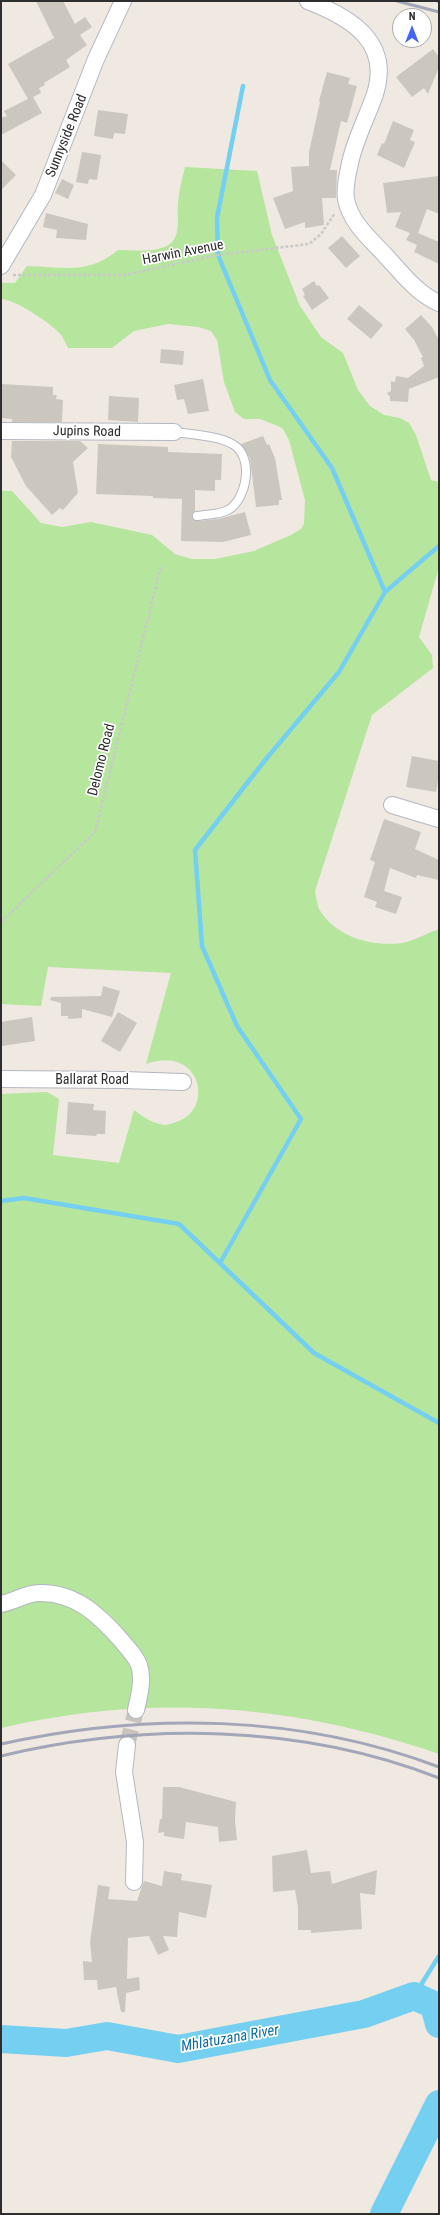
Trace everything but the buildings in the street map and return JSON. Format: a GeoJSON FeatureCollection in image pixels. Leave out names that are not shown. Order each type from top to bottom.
{"type":"FeatureCollection","features":[{"type":"Feature","properties":{"kind":"street","name":"Sunnyside Road"},"geometry":{"type":"LineString","coordinates":[[5,270],[43,196],[96,58],[123,1]]}},
{"type":"Feature","properties":{"kind":"street"},"geometry":{"type":"LineString","coordinates":[[308,1],[337,13],[355,25],[367,38],[377,55],[378,73],[374,96],[354,146],[348,174],[346,198],[356,224],[415,287],[439,303]]}},
{"type":"Feature","properties":{"kind":"street","name":"Jupins Road"},"geometry":{"type":"LineString","coordinates":[[1,431],[174,432]]}},
{"type":"Feature","properties":{"kind":"street"},"geometry":{"type":"LineString","coordinates":[[392,805],[439,819]]}},
{"type":"Feature","properties":{"kind":"street","name":"Ballarat Road"},"geometry":{"type":"LineString","coordinates":[[1,1079],[183,1082]]}},
{"type":"Feature","properties":{"kind":"street"},"geometry":{"type":"LineString","coordinates":[[1,1604],[34,1593],[44,1593],[68,1598],[95,1612],[139,1664],[141,1686],[136,1710]]}},
{"type":"Feature","properties":{"kind":"street"},"geometry":{"type":"LineString","coordinates":[[127,1745],[124,1772],[135,1842],[134,1882]]}},
{"type":"Feature","properties":{"kind":"lane"},"geometry":{"type":"LineString","coordinates":[[174,432],[227,441],[235,445],[242,454],[246,478],[242,492],[236,503],[227,510],[197,516]]}},
{"type":"Feature","properties":{"kind":"path","name":"Harwin Avenue"},"geometry":{"type":"LineString","coordinates":[[5,270],[124,275],[218,256],[309,244],[322,234],[346,198]]}},
{"type":"Feature","properties":{"kind":"path","name":"Delomo Road"},"geometry":{"type":"LineString","coordinates":[[1,922],[95,832],[161,566]]}},
{"type":"Feature","properties":{"kind":"green space"},"geometry":{"type":"Polygon","coordinates":[[[185,167],[257,171],[272,235],[300,306],[321,337],[343,353],[358,390],[370,406],[384,415],[400,418],[409,423],[416,435],[431,480],[439,482],[439,567],[419,637],[432,655],[433,668],[372,715],[315,891],[319,909],[326,919],[334,927],[355,938],[379,943],[402,943],[411,941],[439,929],[439,1754],[384,1737],[330,1724],[276,1715],[222,1709],[167,1708],[112,1710],[57,1717],[1,1728],[1,1094],[47,1092],[59,1099],[53,1155],[119,1163],[134,1110],[144,1117],[160,1124],[164,1125],[176,1122],[188,1116],[196,1105],[198,1094],[197,1081],[190,1071],[180,1063],[165,1060],[146,1064],[171,973],[48,967],[41,1006],[1,1004],[1,491],[12,491],[41,523],[62,527],[91,522],[152,535],[175,554],[192,559],[215,559],[254,551],[291,535],[301,529],[304,524],[305,500],[289,440],[283,429],[260,419],[244,419],[235,412],[224,382],[217,340],[211,331],[198,327],[168,324],[134,331],[112,348],[68,348],[58,331],[43,319],[15,303],[1,299],[1,283],[15,283],[27,266],[75,268],[96,263],[107,258],[118,250],[144,251],[162,248],[169,245],[174,239],[177,231],[178,198],[185,167]]]}},
{"type":"Feature","properties":{"kind":"waterway"},"geometry":{"type":"LineString","coordinates":[[220,1263],[301,1119],[237,1026],[202,946],[195,850],[266,759],[339,672],[385,592],[332,468],[270,380],[218,255],[217,218],[243,86]]}},
{"type":"Feature","properties":{"kind":"waterway"},"geometry":{"type":"LineString","coordinates":[[385,592],[439,546]]}},
{"type":"Feature","properties":{"kind":"waterway"},"geometry":{"type":"LineString","coordinates":[[1,1201],[24,1198],[179,1224],[314,1353],[439,1423]]}},
{"type":"Feature","properties":{"kind":"waterway"},"geometry":{"type":"LineString","coordinates":[[414,1996],[439,1956]]}},
{"type":"Feature","properties":{"kind":"waterway","name":"Mhlatuzana River"},"geometry":{"type":"LineString","coordinates":[[1,2039],[66,2043],[107,2036],[178,2049],[364,2014],[414,1996],[434,2005],[439,2024]]}},
{"type":"Feature","properties":{"kind":"waterway","name":"Mhlatuzana River"},"geometry":{"type":"LineString","coordinates":[[384,2214],[439,2104]]}},
{"type":"Feature","properties":{"kind":"tunnel"},"geometry":{"type":"LineString","coordinates":[[127,1745],[136,1710]]}},
{"type":"Feature","properties":{"kind":"railway"},"geometry":{"type":"LineString","coordinates":[[397,1],[439,12]]}},
{"type":"Feature","properties":{"kind":"railway"},"geometry":{"type":"LineString","coordinates":[[1,1744],[56,1734],[111,1727],[166,1723],[222,1724],[277,1728],[332,1737],[386,1749],[439,1767]]}},
{"type":"Feature","properties":{"kind":"railway"},"geometry":{"type":"LineString","coordinates":[[1,1756],[55,1745],[110,1738],[166,1734],[222,1734],[277,1738],[332,1747],[386,1760],[439,1778]]}}]}
